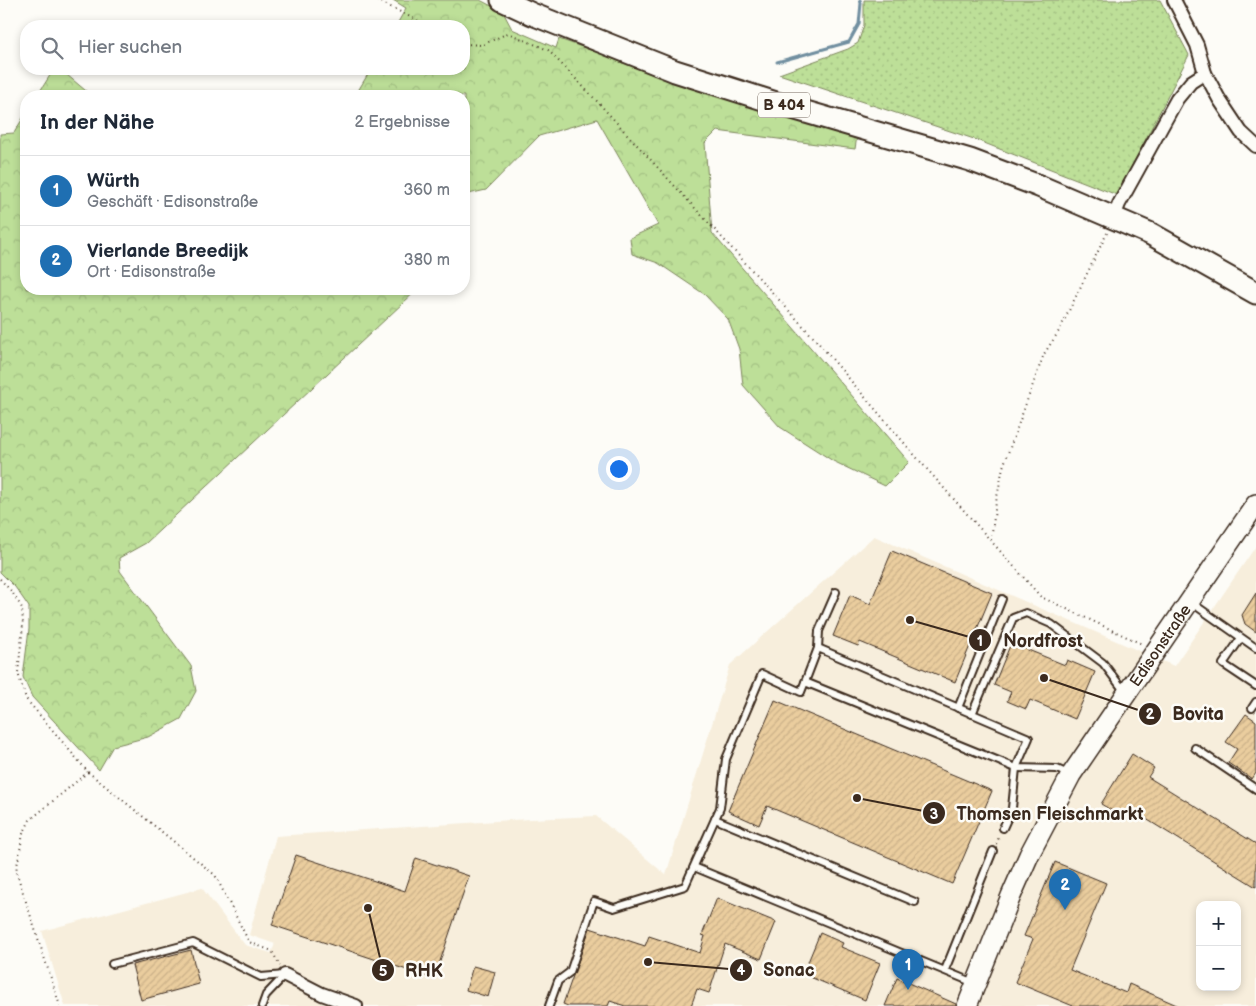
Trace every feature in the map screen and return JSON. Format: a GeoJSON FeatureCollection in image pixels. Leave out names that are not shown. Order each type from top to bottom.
{"type":"FeatureCollection","features":[{"type":"Feature","properties":{"kind":"main road","name":"B 404"},"geometry":{"type":"LineString","coordinates":[[502,0],[532,14],[675,71],[782,105],[970,160],[1039,186],[1173,246],[1256,293]]}},
{"type":"Feature","properties":{"kind":"street"},"geometry":{"type":"LineString","coordinates":[[1174,0],[1197,46],[1205,73],[1219,99],[1241,132],[1256,146]]}},
{"type":"Feature","properties":{"kind":"street"},"geometry":{"type":"LineString","coordinates":[[1114,218],[1119,204],[1177,99],[1191,82],[1205,73]]}},
{"type":"Feature","properties":{"kind":"street","name":"Edisonstraße"},"geometry":{"type":"LineString","coordinates":[[967,1006],[1029,855],[1071,775],[1256,504]]}},
{"type":"Feature","properties":{"kind":"street"},"geometry":{"type":"LineString","coordinates":[[285,975],[322,994],[356,1006]]}},
{"type":"Feature","properties":{"kind":"lane"},"geometry":{"type":"LineString","coordinates":[[549,1006],[558,981],[570,972],[594,901],[614,908],[685,886],[720,808],[726,759],[762,674],[801,692],[818,648],[819,631],[836,592]]}},
{"type":"Feature","properties":{"kind":"lane"},"geometry":{"type":"LineString","coordinates":[[958,708],[1002,599]]}},
{"type":"Feature","properties":{"kind":"lane"},"geometry":{"type":"LineString","coordinates":[[1189,601],[1256,648]]}},
{"type":"Feature","properties":{"kind":"lane"},"geometry":{"type":"LineString","coordinates":[[972,714],[1013,618],[1026,613],[1050,624],[1103,663],[1126,694]]}},
{"type":"Feature","properties":{"kind":"lane"},"geometry":{"type":"LineString","coordinates":[[1241,638],[1223,664],[1256,686]]}},
{"type":"Feature","properties":{"kind":"lane"},"geometry":{"type":"LineString","coordinates":[[818,648],[1029,738],[1016,768],[1012,808],[1003,828]]}},
{"type":"Feature","properties":{"kind":"lane"},"geometry":{"type":"LineString","coordinates":[[805,682],[1016,768],[1057,769],[1071,775]]}},
{"type":"Feature","properties":{"kind":"lane"},"geometry":{"type":"LineString","coordinates":[[1252,708],[1256,702]]}},
{"type":"Feature","properties":{"kind":"lane"},"geometry":{"type":"LineString","coordinates":[[1195,748],[1256,789]]}},
{"type":"Feature","properties":{"kind":"lane"},"geometry":{"type":"LineString","coordinates":[[715,819],[915,902]]}},
{"type":"Feature","properties":{"kind":"lane"},"geometry":{"type":"LineString","coordinates":[[945,970],[993,851]]}},
{"type":"Feature","properties":{"kind":"lane"},"geometry":{"type":"LineString","coordinates":[[694,867],[975,984]]}},
{"type":"Feature","properties":{"kind":"lane"},"geometry":{"type":"LineString","coordinates":[[112,964],[193,943],[262,977],[285,975]]}},
{"type":"Feature","properties":{"kind":"lane"},"geometry":{"type":"LineString","coordinates":[[262,1006],[266,994],[285,975]]}},
{"type":"Feature","properties":{"kind":"path"},"geometry":{"type":"LineString","coordinates":[[377,0],[416,20]]}},
{"type":"Feature","properties":{"kind":"path"},"geometry":{"type":"LineString","coordinates":[[470,44],[482,45],[508,33],[548,50],[685,196],[815,339],[918,459],[1042,596],[1155,651]]}},
{"type":"Feature","properties":{"kind":"path"},"geometry":{"type":"LineString","coordinates":[[991,540],[1003,467],[1044,354],[1059,331],[1114,218]]}},
{"type":"Feature","properties":{"kind":"path"},"geometry":{"type":"LineString","coordinates":[[0,579],[12,592],[22,608],[23,625],[18,673],[26,700],[88,772],[215,875],[249,942],[272,951],[285,975]]}},
{"type":"Feature","properties":{"kind":"path"},"geometry":{"type":"LineString","coordinates":[[60,1006],[16,871],[23,834],[30,820],[88,772]]}},
{"type":"Feature","properties":{"kind":"path"},"geometry":{"type":"LineString","coordinates":[[993,851],[1003,828]]}},
{"type":"Feature","properties":{"kind":"shaded area"},"geometry":{"type":"Polygon","coordinates":[[[874,536],[1174,666],[1256,546],[1256,1006],[65,1006],[42,931],[202,888],[245,945],[271,953],[275,944],[249,935],[276,836],[596,816],[666,875],[730,665],[874,536]]]}},
{"type":"Feature","properties":{"kind":"green space"},"geometry":{"type":"Polygon","coordinates":[[[393,0],[480,0],[503,12],[512,29],[556,48],[559,39],[777,115],[857,136],[855,149],[717,131],[705,143],[712,233],[909,462],[885,486],[833,461],[780,427],[743,385],[739,349],[728,319],[704,294],[658,263],[632,254],[630,238],[658,225],[597,119],[539,136],[486,190],[470,194],[470,90],[359,90],[367,75],[470,75],[470,20],[399,20],[406,8],[393,0]]]}},
{"type":"Feature","properties":{"kind":"green space"},"geometry":{"type":"Polygon","coordinates":[[[864,0],[1160,0],[1189,55],[1117,195],[974,139],[779,74],[848,49],[858,43],[864,25],[864,0]]]}},
{"type":"Feature","properties":{"kind":"green space"},"geometry":{"type":"Polygon","coordinates":[[[50,75],[67,75],[85,90],[41,90],[50,75]]]}},
{"type":"Feature","properties":{"kind":"green space"},"geometry":{"type":"Polygon","coordinates":[[[20,123],[20,295],[412,295],[146,543],[119,558],[120,571],[191,666],[196,691],[181,719],[148,737],[113,746],[99,770],[32,697],[23,677],[29,629],[29,607],[15,587],[0,572],[0,134],[14,133],[20,123]]]}},
{"type":"Feature","properties":{"kind":"building"},"geometry":{"type":"Polygon","coordinates":[[[892,551],[992,593],[955,682],[860,642],[858,646],[833,636],[850,595],[870,604],[892,551]]]}},
{"type":"Feature","properties":{"kind":"building"},"geometry":{"type":"Polygon","coordinates":[[[1256,593],[1256,632],[1245,624],[1242,615],[1256,593]]]}},
{"type":"Feature","properties":{"kind":"building"},"geometry":{"type":"Polygon","coordinates":[[[1011,643],[1065,665],[1067,660],[1095,672],[1075,719],[1030,700],[1026,709],[1007,701],[1011,692],[994,685],[1011,643]]]}},
{"type":"Feature","properties":{"kind":"building"},"geometry":{"type":"Polygon","coordinates":[[[775,700],[992,791],[952,884],[767,806],[759,825],[728,811],[775,700]]]}},
{"type":"Feature","properties":{"kind":"building"},"geometry":{"type":"Polygon","coordinates":[[[1246,714],[1256,721],[1256,773],[1252,779],[1228,763],[1237,749],[1226,742],[1246,714]]]}},
{"type":"Feature","properties":{"kind":"building"},"geometry":{"type":"Polygon","coordinates":[[[1132,754],[1154,768],[1148,777],[1256,844],[1256,887],[1130,809],[1124,818],[1101,804],[1132,754]]]}},
{"type":"Feature","properties":{"kind":"building"},"geometry":{"type":"Polygon","coordinates":[[[296,855],[405,891],[416,858],[469,876],[434,979],[272,925],[296,855]]]}},
{"type":"Feature","properties":{"kind":"building"},"geometry":{"type":"Polygon","coordinates":[[[1055,862],[1106,883],[1070,970],[1126,993],[1129,984],[1179,1006],[1073,1006],[1015,982],[1033,939],[1024,936],[1055,862]]]}},
{"type":"Feature","properties":{"kind":"building"},"geometry":{"type":"Polygon","coordinates":[[[717,898],[776,922],[761,959],[725,944],[709,993],[697,989],[691,1006],[625,1006],[610,1001],[608,1006],[568,1006],[563,1004],[590,928],[645,946],[649,936],[700,953],[705,936],[702,935],[717,898]]]}},
{"type":"Feature","properties":{"kind":"building"},"geometry":{"type":"Polygon","coordinates":[[[820,933],[843,943],[841,947],[880,963],[865,1000],[803,974],[820,933]]]}},
{"type":"Feature","properties":{"kind":"building"},"geometry":{"type":"Polygon","coordinates":[[[191,950],[199,984],[141,1000],[132,965],[191,950]]]}},
{"type":"Feature","properties":{"kind":"building"},"geometry":{"type":"Polygon","coordinates":[[[473,966],[495,972],[488,997],[466,990],[473,966]]]}},
{"type":"Feature","properties":{"kind":"building"},"geometry":{"type":"Polygon","coordinates":[[[897,978],[956,1004],[956,1006],[885,1006],[897,978]]]}},
{"type":"Feature","properties":{"kind":"waterway"},"geometry":{"type":"LineString","coordinates":[[777,62],[849,42],[859,24],[860,0]]}},
{"type":"Feature","properties":{"kind":"place","name":"Nordfrost"},"geometry":{"type":"Point","coordinates":[910,620]}},
{"type":"Feature","properties":{"kind":"place","name":"Bovita"},"geometry":{"type":"Point","coordinates":[1044,678]}},
{"type":"Feature","properties":{"kind":"place","name":"Thomsen Fleischmarkt"},"geometry":{"type":"Point","coordinates":[857,798]}},
{"type":"Feature","properties":{"kind":"place","name":"RHK"},"geometry":{"type":"Point","coordinates":[368,908]}},
{"type":"Feature","properties":{"kind":"place","name":"Vierlande Breedijk"},"geometry":{"type":"Point","coordinates":[1065,910]}},
{"type":"Feature","properties":{"kind":"place","name":"Sonac"},"geometry":{"type":"Point","coordinates":[648,962]}},
{"type":"Feature","properties":{"kind":"place","name":"Würth"},"geometry":{"type":"Point","coordinates":[908,990]}}]}
